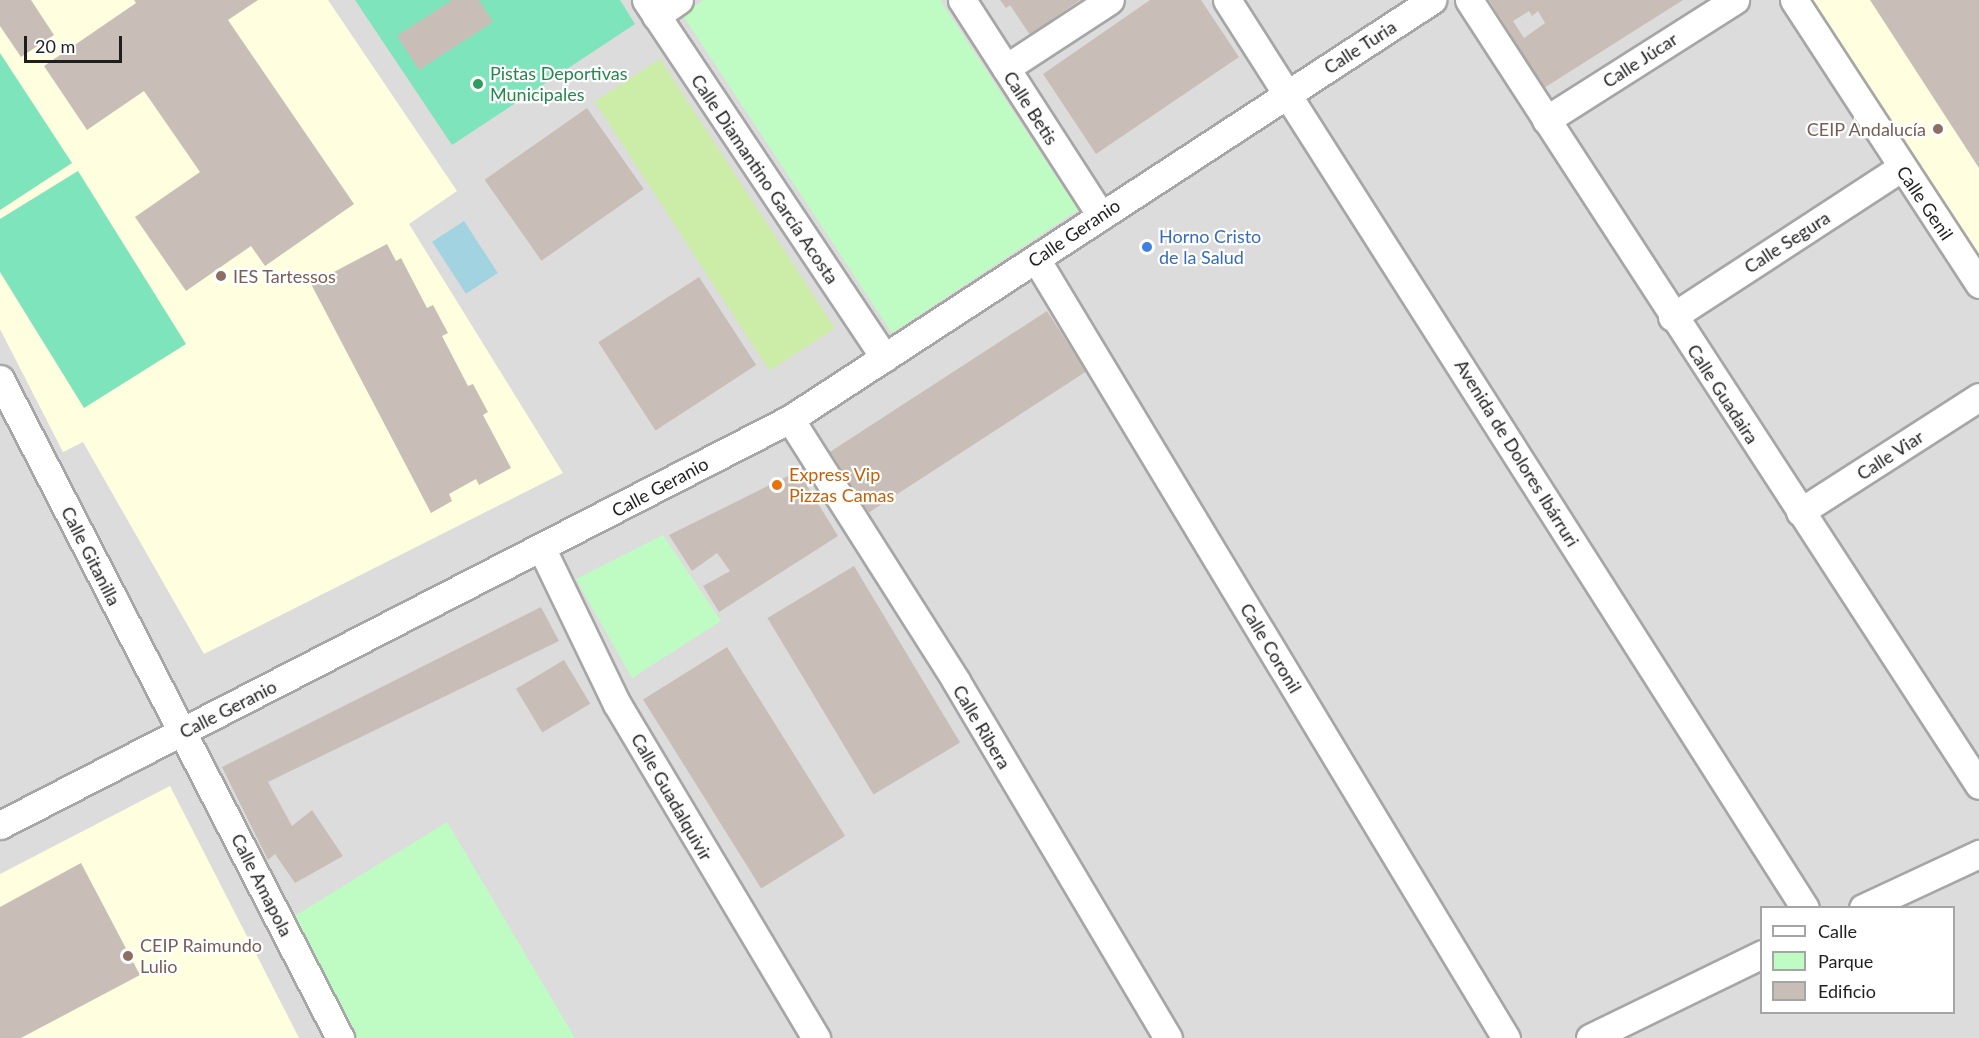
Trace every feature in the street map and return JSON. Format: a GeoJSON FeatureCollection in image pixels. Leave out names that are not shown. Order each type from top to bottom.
{"type":"FeatureCollection","features":[{"type":"Feature","properties":{"kind":"street"},"geometry":{"type":"LineString","coordinates":[[651,8],[679,0]]}},
{"type":"Feature","properties":{"kind":"street","name":"Calle Betis"},"geometry":{"type":"LineString","coordinates":[[962,0],[1101,216]]}},
{"type":"Feature","properties":{"kind":"street"},"geometry":{"type":"LineString","coordinates":[[1006,68],[1110,0]]}},
{"type":"Feature","properties":{"kind":"street","name":"Avenida de Dolores Ibárruri"},"geometry":{"type":"LineString","coordinates":[[1227,0],[1289,94],[1804,906]]}},
{"type":"Feature","properties":{"kind":"street","name":"Calle Turia"},"geometry":{"type":"LineString","coordinates":[[1289,94],[1432,0]]}},
{"type":"Feature","properties":{"kind":"street","name":"Calle Guadaira"},"geometry":{"type":"LineString","coordinates":[[1469,0],[1672,317],[1979,785]]}},
{"type":"Feature","properties":{"kind":"street","name":"Calle Júcar"},"geometry":{"type":"LineString","coordinates":[[1546,120],[1735,0]]}},
{"type":"Feature","properties":{"kind":"street","name":"Calle Genil"},"geometry":{"type":"LineString","coordinates":[[1794,0],[1901,168],[1979,284]]}},
{"type":"Feature","properties":{"kind":"street","name":"Calle Diamantino García Acosta"},"geometry":{"type":"LineString","coordinates":[[651,8],[885,358]]}},
{"type":"Feature","properties":{"kind":"street","name":"Calle Geranio"},"geometry":{"type":"LineString","coordinates":[[0,825],[542,549],[790,419],[1289,94]]}},
{"type":"Feature","properties":{"kind":"street","name":"Calle Segura"},"geometry":{"type":"LineString","coordinates":[[1672,317],[1901,168]]}},
{"type":"Feature","properties":{"kind":"street","name":"Calle Coronil"},"geometry":{"type":"LineString","coordinates":[[1036,259],[1506,1038]]}},
{"type":"Feature","properties":{"kind":"street","name":"Calle Gitanilla"},"geometry":{"type":"LineString","coordinates":[[0,379],[182,733]]}},
{"type":"Feature","properties":{"kind":"street","name":"Calle Viar"},"geometry":{"type":"LineString","coordinates":[[1800,512],[1979,397]]}},
{"type":"Feature","properties":{"kind":"street","name":"Calle Ribera"},"geometry":{"type":"LineString","coordinates":[[790,419],[956,681],[1168,1038]]}},
{"type":"Feature","properties":{"kind":"street","name":"Calle Guadalquivir"},"geometry":{"type":"LineString","coordinates":[[542,549],[617,704],[816,1038]]}},
{"type":"Feature","properties":{"kind":"street","name":"Calle Amapola"},"geometry":{"type":"LineString","coordinates":[[182,733],[340,1038]]}},
{"type":"Feature","properties":{"kind":"street"},"geometry":{"type":"LineString","coordinates":[[1867,906],[1979,854]]}},
{"type":"Feature","properties":{"kind":"street"},"geometry":{"type":"LineString","coordinates":[[1590,1038],[1760,954]]}},
{"type":"Feature","properties":{"kind":"shaded area"},"geometry":{"type":"Polygon","coordinates":[[[0,0],[1979,0],[1979,1038],[0,1038],[0,0]]]}},
{"type":"Feature","properties":{"kind":"shaded area","name":"IES Tartessos"},"geometry":{"type":"Polygon","coordinates":[[[0,0],[328,0],[457,191],[409,224],[563,473],[204,654],[83,442],[63,452],[0,329],[0,0]]]}},
{"type":"Feature","properties":{"kind":"shaded area","name":"CEIP Andalucía"},"geometry":{"type":"Polygon","coordinates":[[[1813,0],[1979,0],[1979,259],[1813,0]]]}},
{"type":"Feature","properties":{"kind":"shaded area","name":"CEIP Raimundo Lulio"},"geometry":{"type":"Polygon","coordinates":[[[170,786],[299,1038],[0,1038],[0,874],[170,786]]]}},
{"type":"Feature","properties":{"kind":"green space","name":"Pistas Deportivas Municipales"},"geometry":{"type":"Polygon","coordinates":[[[355,0],[620,0],[635,24],[452,145],[355,0]]]}},
{"type":"Feature","properties":{"kind":"green space"},"geometry":{"type":"Polygon","coordinates":[[[704,0],[940,0],[1078,210],[892,333],[682,14],[704,0]]]}},
{"type":"Feature","properties":{"kind":"green space"},"geometry":{"type":"Polygon","coordinates":[[[0,53],[72,163],[0,210],[0,53]]]}},
{"type":"Feature","properties":{"kind":"green space"},"geometry":{"type":"Polygon","coordinates":[[[660,59],[835,328],[769,371],[595,101],[660,59]]]}},
{"type":"Feature","properties":{"kind":"green space"},"geometry":{"type":"Polygon","coordinates":[[[78,171],[186,344],[84,408],[0,272],[0,219],[78,171]]]}},
{"type":"Feature","properties":{"kind":"green space"},"geometry":{"type":"Polygon","coordinates":[[[663,535],[721,621],[632,678],[576,579],[663,535]]]}},
{"type":"Feature","properties":{"kind":"green space"},"geometry":{"type":"Polygon","coordinates":[[[447,822],[575,1038],[351,1038],[290,919],[447,822]]]}},
{"type":"Feature","properties":{"kind":"water"},"geometry":{"type":"Polygon","coordinates":[[[464,221],[498,273],[466,294],[432,242],[464,221]]]}},
{"type":"Feature","properties":{"kind":"building"},"geometry":{"type":"Polygon","coordinates":[[[0,0],[31,0],[54,35],[21,57],[0,26],[0,0]]]}},
{"type":"Feature","properties":{"kind":"building"},"geometry":{"type":"Polygon","coordinates":[[[134,0],[258,0],[228,20],[354,204],[265,266],[251,246],[186,291],[135,217],[200,172],[144,91],[87,130],[44,66],[136,3],[134,0]]]}},
{"type":"Feature","properties":{"kind":"building"},"geometry":{"type":"Polygon","coordinates":[[[452,0],[479,0],[493,22],[419,70],[397,36],[452,0]]]}},
{"type":"Feature","properties":{"kind":"building"},"geometry":{"type":"Polygon","coordinates":[[[1000,0],[1080,0],[1030,35],[1010,5],[1006,8],[1000,0]]]}},
{"type":"Feature","properties":{"kind":"building"},"geometry":{"type":"Polygon","coordinates":[[[1150,0],[1201,0],[1239,57],[1096,154],[1043,74],[1150,0]]]}},
{"type":"Feature","properties":{"kind":"building"},"geometry":{"type":"Polygon","coordinates":[[[1489,0],[1683,0],[1544,88],[1489,0]],[[1529,11],[1513,21],[1524,38],[1545,23],[1538,11],[1532,16],[1529,11]]]}},
{"type":"Feature","properties":{"kind":"building"},"geometry":{"type":"Polygon","coordinates":[[[1870,0],[1979,0],[1979,168],[1870,0]]]}},
{"type":"Feature","properties":{"kind":"building"},"geometry":{"type":"Polygon","coordinates":[[[587,108],[644,189],[541,261],[485,180],[587,108]]]}},
{"type":"Feature","properties":{"kind":"building"},"geometry":{"type":"Polygon","coordinates":[[[387,244],[396,261],[401,258],[427,308],[433,305],[448,333],[442,336],[468,386],[473,384],[488,412],[483,415],[511,468],[479,485],[476,479],[449,494],[452,501],[431,513],[311,284],[387,244]]]}},
{"type":"Feature","properties":{"kind":"building"},"geometry":{"type":"Polygon","coordinates":[[[699,277],[756,365],[656,430],[598,342],[699,277]]]}},
{"type":"Feature","properties":{"kind":"building"},"geometry":{"type":"Polygon","coordinates":[[[1047,311],[1086,371],[869,512],[830,452],[1047,311]]]}},
{"type":"Feature","properties":{"kind":"building"},"geometry":{"type":"Polygon","coordinates":[[[798,471],[838,536],[719,612],[703,586],[730,571],[717,553],[692,571],[669,535],[798,471]]]}},
{"type":"Feature","properties":{"kind":"building"},"geometry":{"type":"Polygon","coordinates":[[[854,566],[960,743],[874,795],[767,618],[854,566]]]}},
{"type":"Feature","properties":{"kind":"building"},"geometry":{"type":"Polygon","coordinates":[[[541,607],[559,641],[268,782],[292,826],[312,810],[343,856],[295,883],[275,854],[268,860],[222,767],[541,607]]]}},
{"type":"Feature","properties":{"kind":"building"},"geometry":{"type":"Polygon","coordinates":[[[727,647],[845,836],[761,889],[643,699],[727,647]]]}},
{"type":"Feature","properties":{"kind":"building"},"geometry":{"type":"Polygon","coordinates":[[[564,660],[590,704],[542,733],[516,689],[564,660]]]}},
{"type":"Feature","properties":{"kind":"building"},"geometry":{"type":"Polygon","coordinates":[[[81,863],[140,975],[21,1038],[0,1038],[0,907],[81,863]]]}},
{"type":"Feature","properties":{"kind":"place","name":"Pistas Deportivas Municipales"},"geometry":{"type":"Point","coordinates":[478,84]}},
{"type":"Feature","properties":{"kind":"place","name":"CEIP Andalucía"},"geometry":{"type":"Point","coordinates":[1938,129]}},
{"type":"Feature","properties":{"kind":"place","name":"Horno Cristo de la Salud"},"geometry":{"type":"Point","coordinates":[1147,247]}},
{"type":"Feature","properties":{"kind":"place","name":"IES Tartessos"},"geometry":{"type":"Point","coordinates":[221,276]}},
{"type":"Feature","properties":{"kind":"place","name":"Express Vip Pizzas Camas"},"geometry":{"type":"Point","coordinates":[777,485]}},
{"type":"Feature","properties":{"kind":"place","name":"CEIP Raimundo Lulio"},"geometry":{"type":"Point","coordinates":[128,956]}}]}
